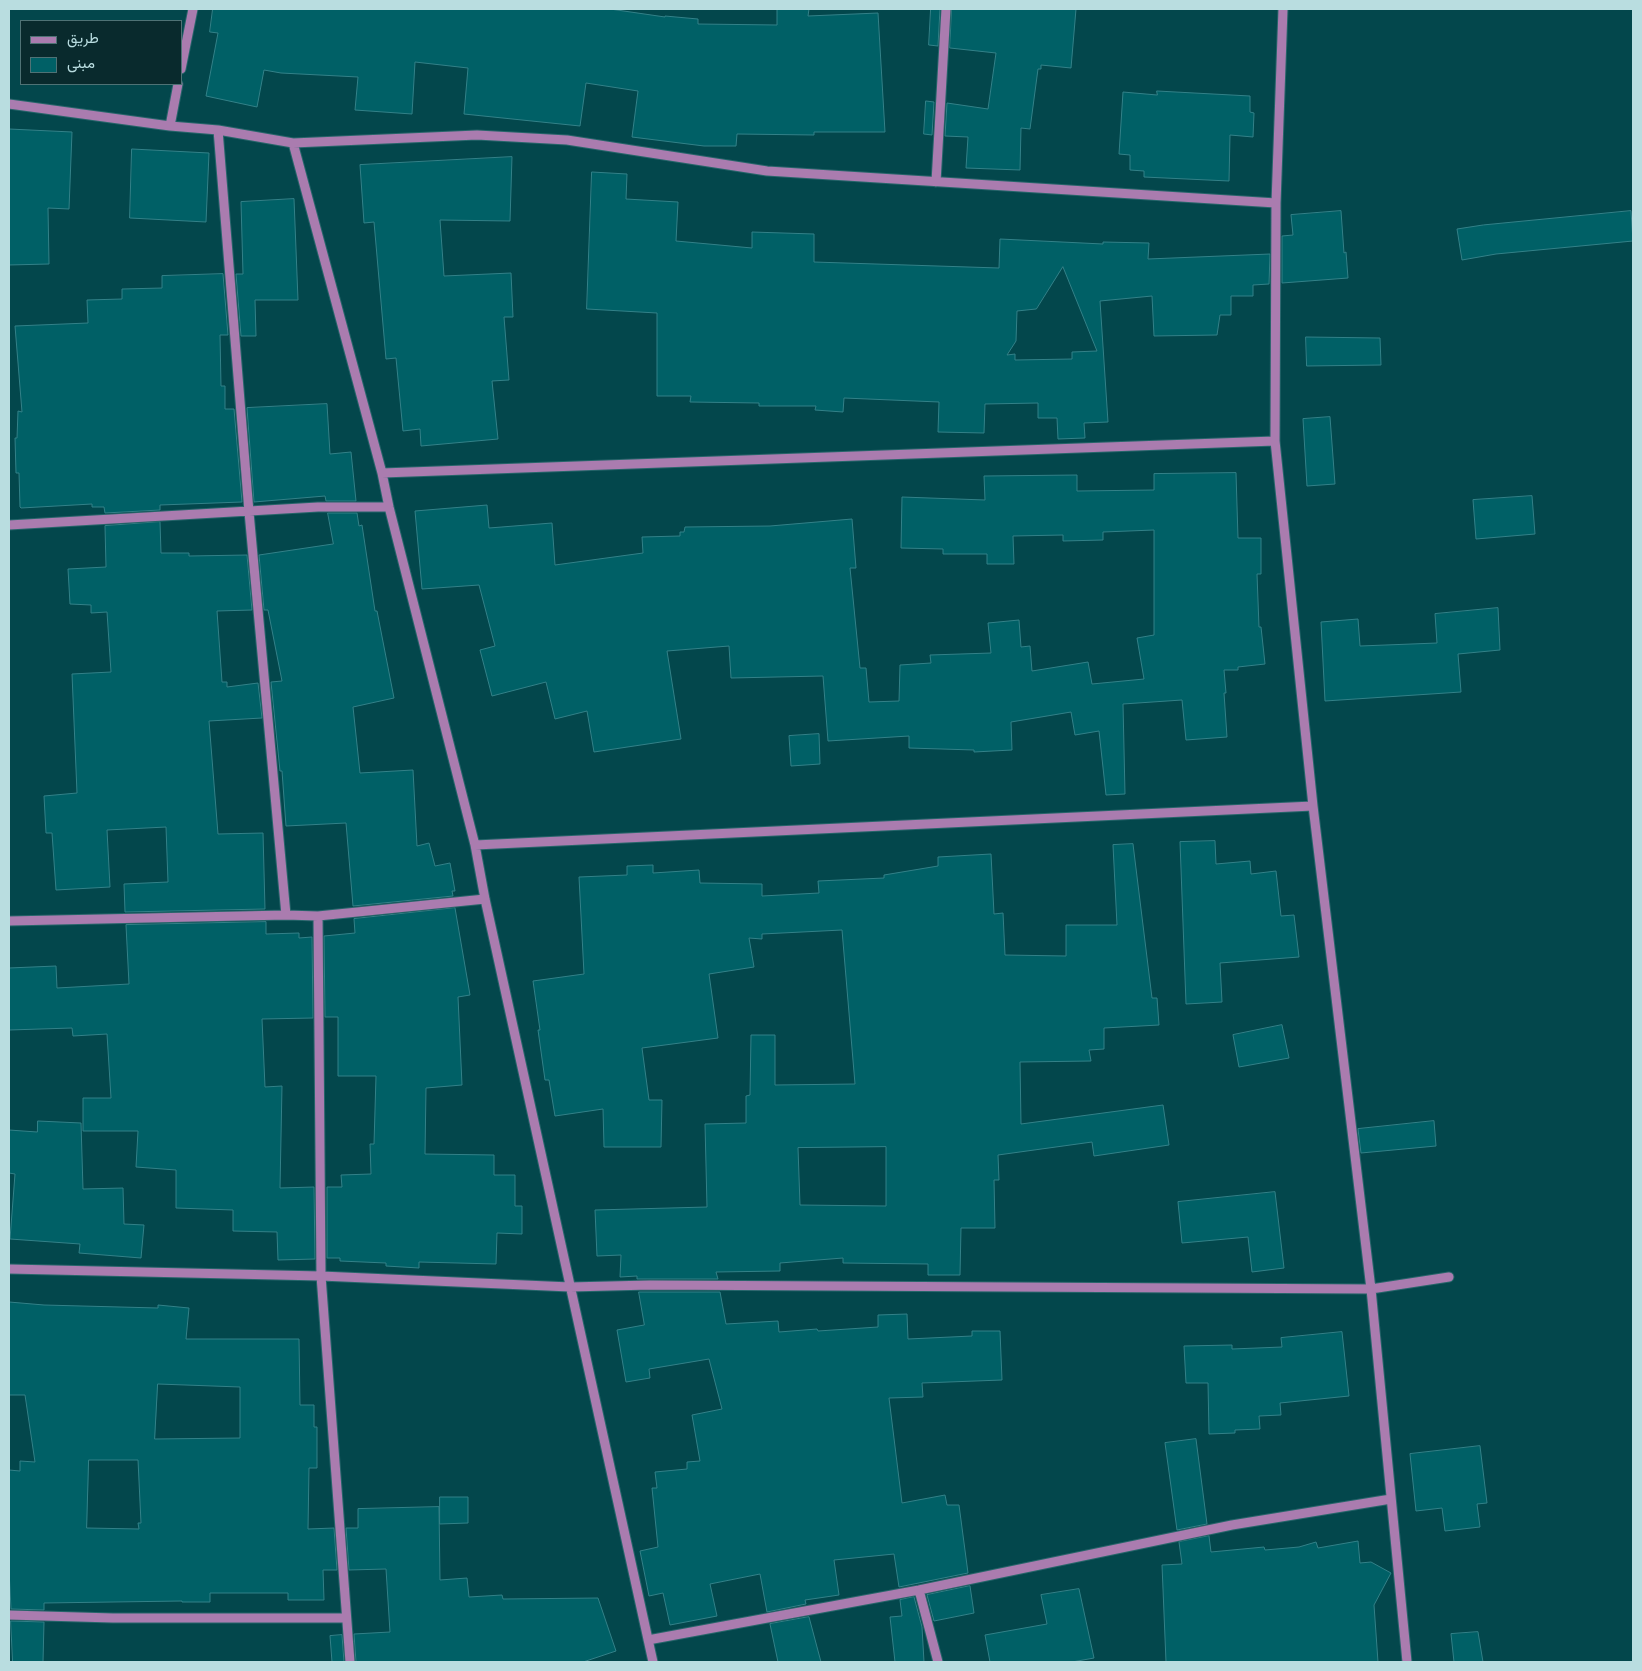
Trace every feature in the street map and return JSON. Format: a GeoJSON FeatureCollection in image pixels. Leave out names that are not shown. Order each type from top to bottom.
{"type":"FeatureCollection","features":[{"type":"Feature","properties":{"kind":"street"},"geometry":{"type":"LineString","coordinates":[[182,64],[193,9]]}},
{"type":"Feature","properties":{"kind":"street"},"geometry":{"type":"LineString","coordinates":[[936,182],[946,9]]}},
{"type":"Feature","properties":{"kind":"street"},"geometry":{"type":"LineString","coordinates":[[1283,9],[1276,203],[1275,441],[1313,806],[1371,1289],[1407,1662]]}},
{"type":"Feature","properties":{"kind":"street"},"geometry":{"type":"LineString","coordinates":[[170,126],[178,85]]}},
{"type":"Feature","properties":{"kind":"street"},"geometry":{"type":"LineString","coordinates":[[9,104],[170,126],[218,130],[294,143],[477,135],[567,140],[767,171],[1276,203]]}},
{"type":"Feature","properties":{"kind":"street"},"geometry":{"type":"LineString","coordinates":[[218,130],[249,512],[286,915]]}},
{"type":"Feature","properties":{"kind":"street"},"geometry":{"type":"LineString","coordinates":[[294,143],[382,473],[389,508],[475,845],[484,898],[653,1662]]}},
{"type":"Feature","properties":{"kind":"street"},"geometry":{"type":"LineString","coordinates":[[382,473],[1275,441]]}},
{"type":"Feature","properties":{"kind":"street"},"geometry":{"type":"LineString","coordinates":[[9,525],[318,507],[389,508]]}},
{"type":"Feature","properties":{"kind":"street"},"geometry":{"type":"LineString","coordinates":[[475,845],[1313,806]]}},
{"type":"Feature","properties":{"kind":"street"},"geometry":{"type":"LineString","coordinates":[[9,921],[286,915],[318,916],[484,898]]}},
{"type":"Feature","properties":{"kind":"street"},"geometry":{"type":"LineString","coordinates":[[318,916],[321,1276],[350,1662]]}},
{"type":"Feature","properties":{"kind":"street"},"geometry":{"type":"LineString","coordinates":[[9,1269],[321,1276],[570,1287],[650,1285],[1371,1289],[1450,1277]]}},
{"type":"Feature","properties":{"kind":"street"},"geometry":{"type":"LineString","coordinates":[[648,1640],[919,1590],[1232,1525],[1391,1499]]}},
{"type":"Feature","properties":{"kind":"street"},"geometry":{"type":"LineString","coordinates":[[919,1590],[938,1662]]}},
{"type":"Feature","properties":{"kind":"street"},"geometry":{"type":"LineString","coordinates":[[9,1615],[113,1618],[346,1618]]}},
{"type":"Feature","properties":{"kind":"building"},"geometry":{"type":"Polygon","coordinates":[[[213,9],[610,9],[665,17],[698,19],[698,24],[777,25],[777,9],[809,9],[808,16],[878,13],[885,132],[814,132],[814,135],[737,134],[736,146],[704,146],[632,137],[638,91],[586,83],[580,126],[464,114],[468,68],[415,62],[412,114],[355,110],[358,77],[281,73],[264,70],[257,107],[206,96],[218,33],[210,32],[213,9]]]}},
{"type":"Feature","properties":{"kind":"building"},"geometry":{"type":"Polygon","coordinates":[[[931,9],[940,9],[938,46],[929,45],[931,9]]]}},
{"type":"Feature","properties":{"kind":"building"},"geometry":{"type":"Polygon","coordinates":[[[952,9],[1076,9],[1071,68],[1041,65],[1041,69],[1038,69],[1030,129],[1021,128],[1020,170],[966,168],[968,137],[945,136],[947,103],[988,109],[996,53],[950,48],[952,9]]]}},
{"type":"Feature","properties":{"kind":"building"},"geometry":{"type":"Polygon","coordinates":[[[1157,91],[1250,96],[1250,112],[1254,113],[1253,137],[1230,135],[1229,181],[1144,177],[1144,171],[1130,170],[1130,155],[1119,154],[1123,92],[1157,95],[1157,91]]]}},
{"type":"Feature","properties":{"kind":"building"},"geometry":{"type":"Polygon","coordinates":[[[926,101],[934,102],[932,135],[924,134],[926,101]]]}},
{"type":"Feature","properties":{"kind":"building"},"geometry":{"type":"Polygon","coordinates":[[[9,129],[72,132],[69,209],[48,208],[49,264],[9,265],[9,129]]]}},
{"type":"Feature","properties":{"kind":"building"},"geometry":{"type":"Polygon","coordinates":[[[132,149],[209,153],[206,222],[130,218],[132,149]]]}},
{"type":"Feature","properties":{"kind":"building"},"geometry":{"type":"Polygon","coordinates":[[[512,157],[510,221],[440,220],[444,276],[511,273],[513,317],[504,317],[509,380],[492,381],[498,439],[421,446],[420,429],[403,431],[396,358],[386,359],[374,222],[364,223],[360,165],[512,157]]]}},
{"type":"Feature","properties":{"kind":"building"},"geometry":{"type":"Polygon","coordinates":[[[592,172],[627,174],[626,199],[678,202],[676,241],[752,248],[752,232],[814,234],[814,262],[999,268],[1000,239],[1103,244],[1103,242],[1149,243],[1148,259],[1270,254],[1269,284],[1253,285],[1253,296],[1231,296],[1231,315],[1220,315],[1217,335],[1154,336],[1152,296],[1100,301],[1108,422],[1084,423],[1085,438],[1058,439],[1057,418],[1038,418],[1038,403],[985,404],[984,433],[938,432],[939,402],[844,398],[843,412],[815,410],[816,406],[759,406],[759,403],[690,402],[691,396],[657,396],[657,313],[587,309],[592,172]],[[1063,267],[1036,309],[1017,311],[1016,341],[1007,355],[1015,354],[1015,360],[1072,359],[1072,352],[1097,351],[1063,267]]]}},
{"type":"Feature","properties":{"kind":"building"},"geometry":{"type":"Polygon","coordinates":[[[294,199],[298,300],[255,300],[256,336],[241,336],[236,274],[243,274],[241,202],[294,199]]]}},
{"type":"Feature","properties":{"kind":"building"},"geometry":{"type":"Polygon","coordinates":[[[1341,211],[1348,278],[1282,283],[1282,236],[1293,235],[1291,215],[1341,211]]]}},
{"type":"Feature","properties":{"kind":"building"},"geometry":{"type":"Polygon","coordinates":[[[1631,211],[1633,241],[1496,254],[1462,260],[1457,229],[1631,211]]]}},
{"type":"Feature","properties":{"kind":"building"},"geometry":{"type":"Polygon","coordinates":[[[223,274],[228,335],[220,335],[221,386],[225,386],[225,409],[234,409],[242,502],[160,505],[160,510],[105,513],[104,507],[92,507],[92,504],[21,508],[19,473],[16,473],[15,438],[17,438],[18,411],[22,412],[15,326],[88,323],[87,300],[122,299],[122,289],[162,288],[162,276],[223,274]]]}},
{"type":"Feature","properties":{"kind":"building"},"geometry":{"type":"Polygon","coordinates":[[[1306,337],[1380,338],[1381,365],[1307,366],[1306,337]]]}},
{"type":"Feature","properties":{"kind":"building"},"geometry":{"type":"Polygon","coordinates":[[[327,404],[330,454],[351,452],[356,501],[326,501],[325,496],[254,502],[247,408],[327,404]]]}},
{"type":"Feature","properties":{"kind":"building"},"geometry":{"type":"Polygon","coordinates":[[[1330,417],[1335,484],[1307,486],[1303,419],[1330,417]]]}},
{"type":"Feature","properties":{"kind":"building"},"geometry":{"type":"Polygon","coordinates":[[[1236,473],[1238,538],[1261,538],[1261,574],[1257,574],[1259,627],[1261,627],[1265,664],[1238,667],[1238,670],[1224,670],[1227,737],[1186,740],[1182,700],[1123,704],[1125,794],[1106,795],[1099,731],[1075,735],[1071,712],[1011,722],[1012,750],[974,752],[974,750],[909,748],[909,736],[828,741],[823,676],[731,678],[729,646],[667,651],[681,739],[594,752],[587,711],[555,719],[546,682],[492,696],[480,650],[495,646],[479,585],[422,589],[415,511],[487,505],[489,528],[552,523],[555,565],[643,553],[642,537],[680,536],[680,532],[684,532],[685,527],[770,526],[852,519],[856,568],[850,568],[860,668],[866,668],[869,702],[899,701],[900,665],[931,663],[930,655],[991,653],[988,623],[1019,620],[1021,647],[1030,646],[1032,671],[1088,662],[1092,684],[1144,679],[1137,638],[1154,635],[1154,530],[1103,532],[1103,540],[1063,541],[1063,535],[1013,536],[1014,564],[987,564],[987,554],[943,554],[943,549],[901,548],[902,497],[985,500],[984,476],[1077,475],[1077,491],[1154,490],[1154,474],[1236,473]]]}},
{"type":"Feature","properties":{"kind":"building"},"geometry":{"type":"Polygon","coordinates":[[[1532,496],[1535,534],[1476,539],[1473,500],[1532,496]]]}},
{"type":"Feature","properties":{"kind":"building"},"geometry":{"type":"Polygon","coordinates":[[[328,513],[357,513],[359,526],[362,525],[375,611],[377,611],[394,698],[353,707],[360,773],[413,770],[417,846],[429,843],[435,866],[450,863],[455,891],[452,891],[453,896],[353,906],[346,823],[286,826],[282,771],[280,771],[271,682],[282,681],[268,610],[264,610],[259,555],[333,544],[328,513]]]}},
{"type":"Feature","properties":{"kind":"building"},"geometry":{"type":"Polygon","coordinates":[[[160,522],[161,553],[189,553],[189,556],[247,555],[252,610],[217,611],[222,682],[227,682],[227,687],[258,683],[262,718],[209,721],[218,834],[263,833],[265,909],[125,912],[124,884],[168,882],[166,827],[107,830],[110,887],[56,890],[52,833],[46,833],[44,796],[77,793],[72,674],[111,672],[107,612],[91,613],[91,605],[70,604],[68,569],[106,567],[105,526],[160,522]]]}},
{"type":"Feature","properties":{"kind":"building"},"geometry":{"type":"Polygon","coordinates":[[[1498,608],[1500,650],[1458,654],[1461,692],[1325,701],[1321,622],[1358,619],[1360,646],[1437,643],[1435,614],[1498,608]]]}},
{"type":"Feature","properties":{"kind":"building"},"geometry":{"type":"Polygon","coordinates":[[[819,734],[820,764],[791,766],[789,736],[819,734]]]}},
{"type":"Feature","properties":{"kind":"building"},"geometry":{"type":"Polygon","coordinates":[[[1215,841],[1216,864],[1250,861],[1251,874],[1276,871],[1281,916],[1294,915],[1299,957],[1220,963],[1222,1002],[1186,1004],[1180,842],[1215,841]]]}},
{"type":"Feature","properties":{"kind":"building"},"geometry":{"type":"Polygon","coordinates":[[[1133,844],[1152,998],[1157,998],[1159,1025],[1104,1028],[1104,1049],[1089,1050],[1091,1061],[1020,1062],[1021,1124],[1163,1105],[1169,1145],[1094,1156],[1092,1142],[998,1155],[999,1180],[994,1180],[995,1228],[961,1228],[960,1275],[928,1275],[928,1264],[843,1263],[843,1258],[780,1263],[780,1271],[716,1272],[718,1279],[637,1279],[637,1276],[620,1277],[621,1255],[597,1256],[595,1210],[707,1207],[705,1124],[746,1123],[746,1096],[750,1095],[751,1035],[775,1035],[775,1085],[855,1084],[842,930],[762,934],[762,939],[749,938],[754,967],[709,974],[718,1038],[642,1048],[649,1100],[662,1100],[661,1147],[604,1147],[603,1109],[555,1116],[549,1080],[545,1080],[533,981],[584,974],[579,877],[627,875],[627,866],[653,865],[653,873],[699,870],[700,883],[762,884],[762,896],[819,893],[818,881],[884,878],[884,875],[938,866],[938,857],[991,854],[994,914],[1003,913],[1005,955],[1066,956],[1066,925],[1117,925],[1113,845],[1133,844]],[[886,1147],[798,1148],[800,1205],[886,1206],[886,1147]]]}},
{"type":"Feature","properties":{"kind":"building"},"geometry":{"type":"Polygon","coordinates":[[[455,908],[470,995],[458,997],[462,1085],[426,1088],[425,1154],[494,1155],[494,1175],[515,1175],[515,1206],[522,1206],[522,1234],[497,1233],[496,1264],[419,1262],[419,1268],[386,1266],[386,1263],[340,1261],[340,1258],[327,1258],[327,1187],[342,1187],[341,1175],[371,1174],[370,1144],[374,1144],[376,1076],[338,1076],[338,1017],[325,1017],[324,936],[355,933],[354,919],[455,908]]]}},
{"type":"Feature","properties":{"kind":"building"},"geometry":{"type":"Polygon","coordinates":[[[266,922],[266,934],[299,933],[299,938],[312,937],[313,1018],[262,1019],[265,1087],[282,1086],[280,1188],[314,1187],[315,1259],[278,1260],[277,1232],[233,1231],[233,1210],[176,1208],[176,1170],[136,1167],[138,1131],[83,1131],[83,1098],[111,1098],[107,1034],[73,1036],[72,1028],[9,1030],[9,968],[56,966],[57,988],[129,984],[126,925],[266,922]]]}},
{"type":"Feature","properties":{"kind":"building"},"geometry":{"type":"Polygon","coordinates":[[[1282,1025],[1289,1058],[1239,1067],[1233,1035],[1282,1025]]]}},
{"type":"Feature","properties":{"kind":"building"},"geometry":{"type":"Polygon","coordinates":[[[38,1121],[81,1123],[83,1189],[123,1188],[124,1224],[144,1225],[141,1258],[79,1253],[80,1244],[10,1239],[15,1174],[9,1173],[9,1130],[37,1132],[38,1121]]]}},
{"type":"Feature","properties":{"kind":"building"},"geometry":{"type":"Polygon","coordinates":[[[1434,1121],[1436,1146],[1361,1153],[1358,1129],[1434,1121]]]}},
{"type":"Feature","properties":{"kind":"building"},"geometry":{"type":"Polygon","coordinates":[[[1275,1192],[1284,1268],[1252,1272],[1248,1237],[1182,1243],[1178,1202],[1275,1192]]]}},
{"type":"Feature","properties":{"kind":"building"},"geometry":{"type":"Polygon","coordinates":[[[639,1292],[720,1292],[726,1324],[778,1321],[779,1332],[878,1327],[878,1315],[907,1314],[908,1339],[972,1336],[972,1331],[1000,1331],[1002,1380],[922,1383],[923,1397],[889,1398],[902,1503],[945,1495],[947,1505],[959,1505],[968,1573],[899,1587],[894,1554],[834,1560],[839,1595],[805,1600],[806,1604],[767,1612],[760,1574],[710,1584],[717,1616],[670,1625],[663,1593],[649,1596],[640,1551],[658,1547],[652,1488],[657,1488],[655,1472],[687,1469],[687,1462],[700,1461],[692,1415],[722,1409],[709,1359],[649,1369],[650,1378],[626,1382],[617,1330],[644,1325],[639,1292]]]}},
{"type":"Feature","properties":{"kind":"building"},"geometry":{"type":"Polygon","coordinates":[[[9,1302],[44,1305],[158,1308],[158,1305],[189,1308],[186,1339],[299,1339],[300,1405],[314,1405],[314,1427],[317,1427],[317,1468],[309,1468],[308,1529],[334,1528],[337,1570],[323,1570],[324,1600],[288,1600],[288,1593],[210,1593],[210,1602],[44,1603],[44,1610],[11,1609],[9,1470],[20,1471],[20,1461],[35,1462],[25,1395],[9,1395],[9,1302]],[[158,1384],[155,1439],[240,1438],[240,1387],[158,1384]],[[89,1460],[87,1528],[139,1529],[138,1523],[141,1523],[138,1460],[89,1460]]]}},
{"type":"Feature","properties":{"kind":"building"},"geometry":{"type":"Polygon","coordinates":[[[1342,1332],[1349,1396],[1280,1403],[1281,1415],[1259,1416],[1260,1429],[1235,1430],[1235,1433],[1209,1434],[1208,1383],[1186,1383],[1184,1346],[1232,1345],[1232,1349],[1282,1347],[1281,1338],[1342,1332]]]}},
{"type":"Feature","properties":{"kind":"building"},"geometry":{"type":"Polygon","coordinates":[[[1196,1439],[1207,1524],[1177,1530],[1165,1443],[1196,1439]]]}},
{"type":"Feature","properties":{"kind":"building"},"geometry":{"type":"Polygon","coordinates":[[[1480,1446],[1487,1503],[1477,1504],[1480,1527],[1445,1531],[1442,1508],[1416,1511],[1410,1454],[1480,1446]]]}},
{"type":"Feature","properties":{"kind":"building"},"geometry":{"type":"Polygon","coordinates":[[[440,1497],[468,1497],[468,1523],[440,1524],[440,1497]]]}},
{"type":"Feature","properties":{"kind":"building"},"geometry":{"type":"Polygon","coordinates":[[[439,1507],[440,1580],[467,1578],[469,1597],[502,1595],[503,1599],[598,1598],[616,1651],[583,1662],[356,1662],[354,1634],[390,1632],[386,1569],[349,1570],[346,1528],[358,1528],[358,1509],[439,1507]]]}},
{"type":"Feature","properties":{"kind":"building"},"geometry":{"type":"Polygon","coordinates":[[[1209,1536],[1211,1552],[1264,1547],[1265,1550],[1299,1547],[1316,1542],[1318,1548],[1358,1541],[1360,1563],[1371,1562],[1391,1573],[1374,1605],[1378,1662],[1166,1662],[1162,1565],[1182,1564],[1179,1542],[1209,1536]]]}},
{"type":"Feature","properties":{"kind":"building"},"geometry":{"type":"Polygon","coordinates":[[[970,1586],[974,1613],[934,1621],[927,1595],[970,1586]]]}},
{"type":"Feature","properties":{"kind":"building"},"geometry":{"type":"Polygon","coordinates":[[[1079,1589],[1094,1658],[1072,1662],[990,1662],[985,1635],[1047,1624],[1041,1595],[1079,1589]]]}},
{"type":"Feature","properties":{"kind":"building"},"geometry":{"type":"Polygon","coordinates":[[[914,1597],[922,1627],[924,1662],[895,1662],[890,1617],[902,1616],[900,1600],[914,1597]]]}},
{"type":"Feature","properties":{"kind":"building"},"geometry":{"type":"Polygon","coordinates":[[[809,1617],[821,1662],[778,1662],[770,1624],[809,1617]]]}},
{"type":"Feature","properties":{"kind":"building"},"geometry":{"type":"Polygon","coordinates":[[[11,1621],[44,1622],[43,1662],[13,1662],[11,1621]]]}},
{"type":"Feature","properties":{"kind":"building"},"geometry":{"type":"Polygon","coordinates":[[[1478,1632],[1483,1662],[1454,1662],[1451,1634],[1478,1632]]]}},
{"type":"Feature","properties":{"kind":"building"},"geometry":{"type":"Polygon","coordinates":[[[342,1635],[344,1662],[332,1662],[330,1636],[342,1635]]]}}]}
